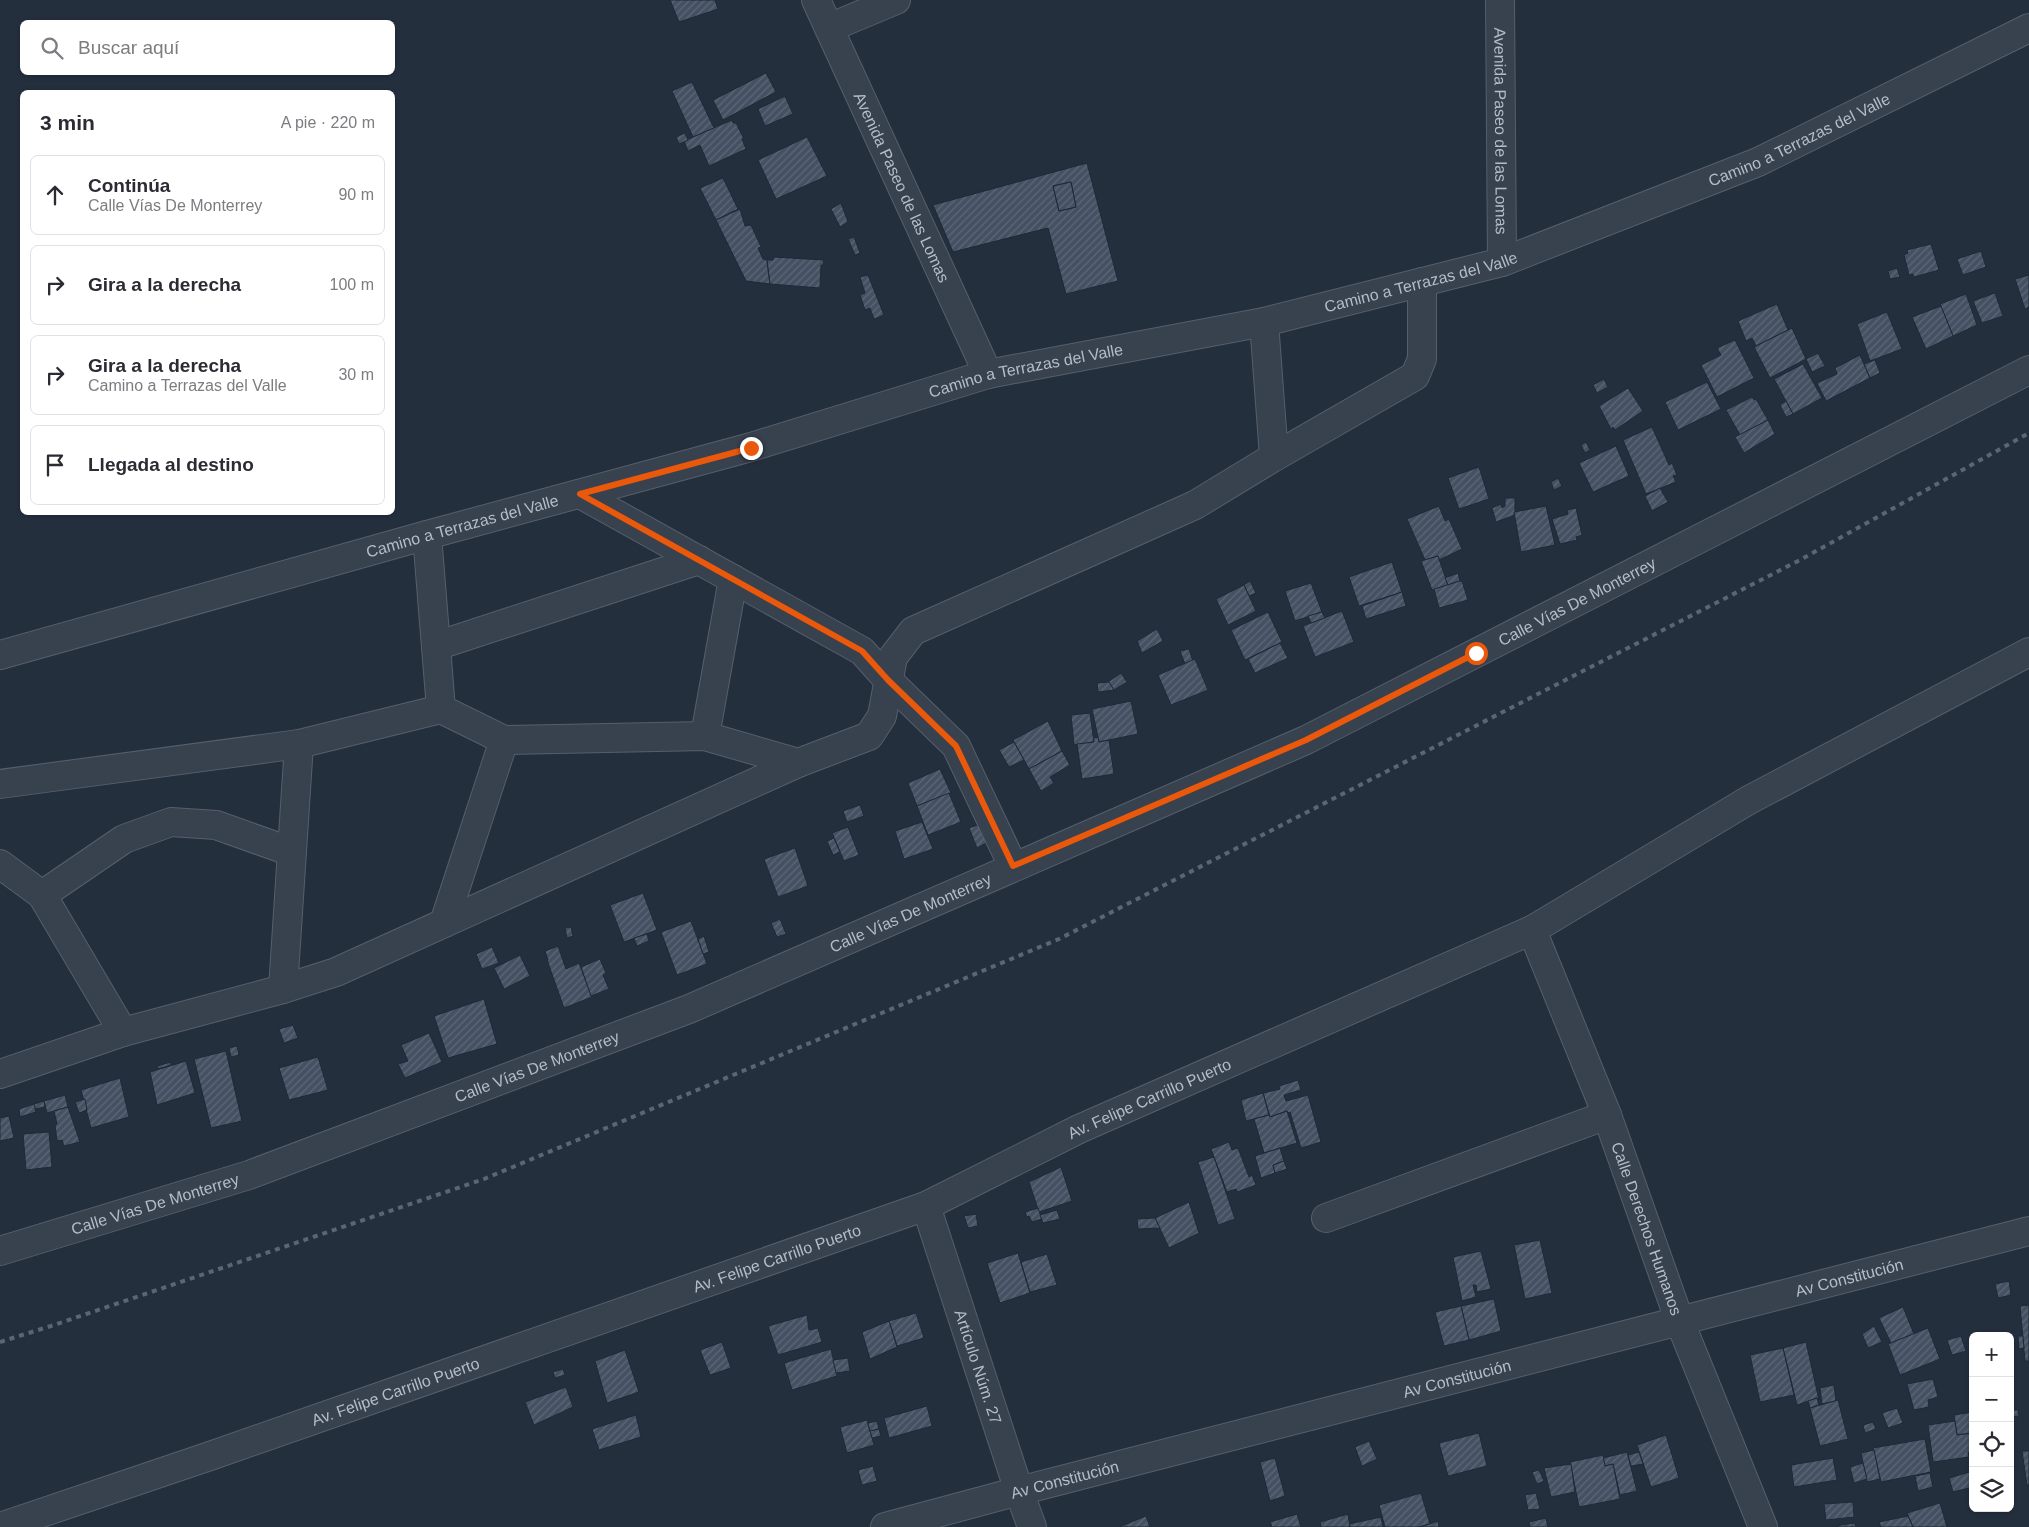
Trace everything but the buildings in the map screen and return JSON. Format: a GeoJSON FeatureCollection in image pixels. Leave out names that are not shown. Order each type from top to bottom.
{"type":"FeatureCollection","features":[{"type":"Feature","properties":{"kind":"street","name":"Avenida Paseo de las Lomas"},"geometry":{"type":"LineString","coordinates":[[816,0],[988,374]]}},
{"type":"Feature","properties":{"kind":"street"},"geometry":{"type":"LineString","coordinates":[[829,28],[896,0]]}},
{"type":"Feature","properties":{"kind":"street","name":"Avenida Paseo de las Lomas"},"geometry":{"type":"LineString","coordinates":[[1500,0],[1502,262]]}},
{"type":"Feature","properties":{"kind":"street","name":"Camino a Terrazas del Valle"},"geometry":{"type":"LineString","coordinates":[[0,655],[427,535],[751,448],[988,374],[1264,322],[1502,262],[1758,162],[2029,28]]}},
{"type":"Feature","properties":{"kind":"street"},"geometry":{"type":"LineString","coordinates":[[0,1074],[123,1032],[283,989],[336,972],[798,763],[869,736],[882,716],[893,657],[913,631],[1195,505],[1415,376],[1422,359],[1422,282]]}},
{"type":"Feature","properties":{"kind":"street"},"geometry":{"type":"LineString","coordinates":[[1264,322],[1274,457]]}},
{"type":"Feature","properties":{"kind":"street","name":"Calle Vías De Monterrey"},"geometry":{"type":"LineString","coordinates":[[0,1251],[248,1175],[689,1009],[1013,866],[1306,740],[2029,370]]}},
{"type":"Feature","properties":{"kind":"street"},"geometry":{"type":"LineString","coordinates":[[580,494],[862,651],[888,680],[956,746],[1013,866]]}},
{"type":"Feature","properties":{"kind":"street"},"geometry":{"type":"LineString","coordinates":[[427,535],[442,709]]}},
{"type":"Feature","properties":{"kind":"street"},"geometry":{"type":"LineString","coordinates":[[436,646],[699,560]]}},
{"type":"Feature","properties":{"kind":"street"},"geometry":{"type":"LineString","coordinates":[[706,736],[733,579]]}},
{"type":"Feature","properties":{"kind":"street","name":"Av. Felipe Carrillo Puerto"},"geometry":{"type":"LineString","coordinates":[[0,1527],[219,1453],[926,1206],[1079,1129],[1532,930],[1749,800],[2029,652]]}},
{"type":"Feature","properties":{"kind":"street"},"geometry":{"type":"LineString","coordinates":[[0,784],[299,744],[442,709],[504,740],[706,736],[798,763]]}},
{"type":"Feature","properties":{"kind":"street"},"geometry":{"type":"LineString","coordinates":[[444,923],[504,740]]}},
{"type":"Feature","properties":{"kind":"street"},"geometry":{"type":"LineString","coordinates":[[283,989],[299,744]]}},
{"type":"Feature","properties":{"kind":"street"},"geometry":{"type":"LineString","coordinates":[[42,895],[124,839],[171,822],[216,825],[292,852]]}},
{"type":"Feature","properties":{"kind":"street"},"geometry":{"type":"LineString","coordinates":[[0,864],[42,895],[123,1032]]}},
{"type":"Feature","properties":{"kind":"street","name":"Calle Derechos Humanos"},"geometry":{"type":"LineString","coordinates":[[1532,930],[1607,1115],[1680,1322],[1763,1527]]}},
{"type":"Feature","properties":{"kind":"street"},"geometry":{"type":"LineString","coordinates":[[1326,1218],[1607,1115]]}},
{"type":"Feature","properties":{"kind":"street","name":"Artículo Núm. 27"},"geometry":{"type":"LineString","coordinates":[[926,1206],[1032,1527]]}},
{"type":"Feature","properties":{"kind":"street","name":"Av Constitución"},"geometry":{"type":"LineString","coordinates":[[885,1527],[2029,1231]]}},
{"type":"Feature","properties":{"kind":"railway"},"geometry":{"type":"LineString","coordinates":[[0,1342],[484,1179],[1059,939],[1800,560],[2029,433]]}},
{"type":"Feature","properties":{"kind":"route"},"geometry":{"type":"LineString","coordinates":[[751,448],[580,494],[862,651],[888,680],[956,746],[1013,866],[1306,740],[1476,653]]}}]}
